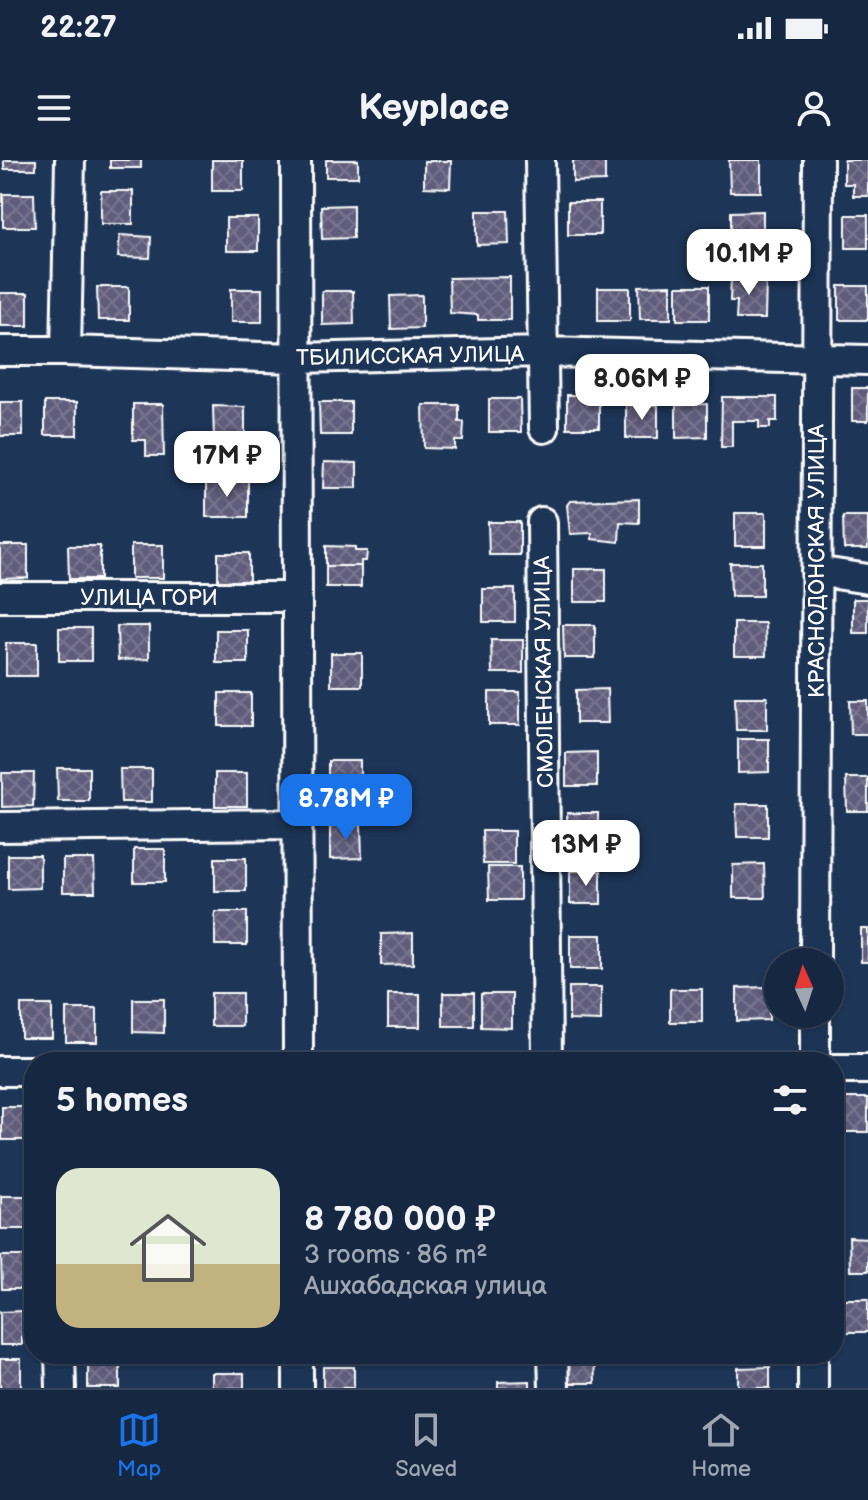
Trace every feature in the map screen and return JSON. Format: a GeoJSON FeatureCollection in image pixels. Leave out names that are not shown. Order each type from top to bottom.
{"type":"FeatureCollection","features":[{"type":"Feature","properties":{"kind":"street"},"geometry":{"type":"LineString","coordinates":[[66,351],[70,160]]}},
{"type":"Feature","properties":{"kind":"street"},"geometry":{"type":"LineString","coordinates":[[296,160],[298,1052]]}},
{"type":"Feature","properties":{"kind":"street"},"geometry":{"type":"LineString","coordinates":[[540,160],[544,428]]}},
{"type":"Feature","properties":{"kind":"street","name":"КРАСНОДОНСКАЯ УЛИЦА"},"geometry":{"type":"LineString","coordinates":[[815,948],[818,160]]}},
{"type":"Feature","properties":{"kind":"street","name":"ТБИЛИССКАЯ УЛИЦА"},"geometry":{"type":"LineString","coordinates":[[0,351],[297,358],[545,352],[868,360]]}},
{"type":"Feature","properties":{"kind":"street","name":"СМОЛЕНСКАЯ УЛИЦА"},"geometry":{"type":"LineString","coordinates":[[542,522],[547,1052]]}},
{"type":"Feature","properties":{"kind":"street"},"geometry":{"type":"LineString","coordinates":[[816,571],[868,579]]}},
{"type":"Feature","properties":{"kind":"street","name":"УЛИЦА ГОРИ"},"geometry":{"type":"LineString","coordinates":[[0,597],[297,597]]}},
{"type":"Feature","properties":{"kind":"street"},"geometry":{"type":"LineString","coordinates":[[0,827],[298,824]]}},
{"type":"Feature","properties":{"kind":"street"},"geometry":{"type":"LineString","coordinates":[[815,1028],[815,1052]]}},
{"type":"Feature","properties":{"kind":"street"},"geometry":{"type":"LineString","coordinates":[[844,1069],[868,1069]]}},
{"type":"Feature","properties":{"kind":"street"},"geometry":{"type":"LineString","coordinates":[[0,1071],[24,1071]]}},
{"type":"Feature","properties":{"kind":"street"},"geometry":{"type":"LineString","coordinates":[[60,1364],[61,1388]]}},
{"type":"Feature","properties":{"kind":"street"},"geometry":{"type":"LineString","coordinates":[[298,1364],[298,1388]]}},
{"type":"Feature","properties":{"kind":"street"},"geometry":{"type":"LineString","coordinates":[[553,1364],[554,1388]]}},
{"type":"Feature","properties":{"kind":"street"},"geometry":{"type":"LineString","coordinates":[[813,1364],[813,1388]]}},
{"type":"Feature","properties":{"kind":"building"},"geometry":{"type":"Polygon","coordinates":[[[4,160],[36,160],[36,169],[4,169],[4,160]]]}},
{"type":"Feature","properties":{"kind":"building"},"geometry":{"type":"Polygon","coordinates":[[[110,160],[141,160],[141,168],[110,168],[110,160]]]}},
{"type":"Feature","properties":{"kind":"building"},"geometry":{"type":"Polygon","coordinates":[[[212,160],[243,160],[243,191],[212,191],[212,160]]]}},
{"type":"Feature","properties":{"kind":"building"},"geometry":{"type":"Polygon","coordinates":[[[326,160],[358,160],[358,177],[326,177],[326,160]]]}},
{"type":"Feature","properties":{"kind":"building"},"geometry":{"type":"Polygon","coordinates":[[[573,160],[605,160],[605,181],[573,182],[573,160]]]}},
{"type":"Feature","properties":{"kind":"building"},"geometry":{"type":"Polygon","coordinates":[[[729,160],[761,160],[761,192],[730,192],[729,160]]]}},
{"type":"Feature","properties":{"kind":"building"},"geometry":{"type":"Polygon","coordinates":[[[844,160],[868,160],[868,196],[853,196],[853,184],[844,184],[844,160]]]}},
{"type":"Feature","properties":{"kind":"building"},"geometry":{"type":"Polygon","coordinates":[[[424,161],[451,161],[450,188],[424,187],[424,161]]]}},
{"type":"Feature","properties":{"kind":"building"},"geometry":{"type":"Polygon","coordinates":[[[101,191],[133,191],[133,224],[101,224],[101,191]]]}},
{"type":"Feature","properties":{"kind":"building"},"geometry":{"type":"Polygon","coordinates":[[[3,194],[34,194],[35,227],[3,227],[3,194]]]}},
{"type":"Feature","properties":{"kind":"building"},"geometry":{"type":"Polygon","coordinates":[[[568,202],[600,202],[600,235],[568,235],[568,202]]]}},
{"type":"Feature","properties":{"kind":"building"},"geometry":{"type":"Polygon","coordinates":[[[353,205],[353,238],[322,239],[321,206],[353,205]]]}},
{"type":"Feature","properties":{"kind":"building"},"geometry":{"type":"Polygon","coordinates":[[[477,211],[508,211],[509,244],[477,245],[477,211]]]}},
{"type":"Feature","properties":{"kind":"building"},"geometry":{"type":"Polygon","coordinates":[[[763,211],[763,245],[731,245],[731,212],[763,211]]]}},
{"type":"Feature","properties":{"kind":"building"},"geometry":{"type":"Polygon","coordinates":[[[846,215],[868,215],[868,248],[846,248],[846,215]]]}},
{"type":"Feature","properties":{"kind":"building"},"geometry":{"type":"Polygon","coordinates":[[[226,218],[258,218],[258,251],[226,251],[226,218]]]}},
{"type":"Feature","properties":{"kind":"building"},"geometry":{"type":"Polygon","coordinates":[[[120,235],[151,237],[150,258],[118,257],[120,235]]]}},
{"type":"Feature","properties":{"kind":"building"},"geometry":{"type":"Polygon","coordinates":[[[510,277],[510,320],[478,320],[478,315],[450,313],[449,278],[510,277]]]}},
{"type":"Feature","properties":{"kind":"building"},"geometry":{"type":"Polygon","coordinates":[[[731,277],[766,278],[765,319],[736,319],[737,301],[730,301],[731,277]]]}},
{"type":"Feature","properties":{"kind":"building"},"geometry":{"type":"Polygon","coordinates":[[[671,285],[671,319],[640,319],[639,286],[671,285]]]}},
{"type":"Feature","properties":{"kind":"building"},"geometry":{"type":"Polygon","coordinates":[[[677,286],[709,286],[709,320],[677,320],[677,286]]]}},
{"type":"Feature","properties":{"kind":"building"},"geometry":{"type":"Polygon","coordinates":[[[839,286],[868,286],[868,320],[839,320],[839,286]]]}},
{"type":"Feature","properties":{"kind":"building"},"geometry":{"type":"Polygon","coordinates":[[[97,287],[129,287],[129,320],[98,320],[97,287]]]}},
{"type":"Feature","properties":{"kind":"building"},"geometry":{"type":"Polygon","coordinates":[[[598,288],[630,288],[630,321],[598,321],[598,288]]]}},
{"type":"Feature","properties":{"kind":"building"},"geometry":{"type":"Polygon","coordinates":[[[231,289],[262,289],[262,322],[231,322],[231,289]]]}},
{"type":"Feature","properties":{"kind":"building"},"geometry":{"type":"Polygon","coordinates":[[[322,291],[353,291],[354,324],[322,325],[322,291]]]}},
{"type":"Feature","properties":{"kind":"building"},"geometry":{"type":"Polygon","coordinates":[[[0,293],[28,293],[28,326],[0,326],[0,293]]]}},
{"type":"Feature","properties":{"kind":"building"},"geometry":{"type":"Polygon","coordinates":[[[422,295],[422,328],[391,329],[390,296],[422,295]]]}},
{"type":"Feature","properties":{"kind":"building"},"geometry":{"type":"Polygon","coordinates":[[[852,388],[868,388],[868,421],[852,421],[852,388]]]}},
{"type":"Feature","properties":{"kind":"building"},"geometry":{"type":"Polygon","coordinates":[[[567,395],[599,395],[599,428],[567,428],[567,395]]]}},
{"type":"Feature","properties":{"kind":"building"},"geometry":{"type":"Polygon","coordinates":[[[722,397],[777,397],[777,421],[770,421],[770,428],[759,428],[759,421],[732,421],[732,447],[721,447],[722,397]]]}},
{"type":"Feature","properties":{"kind":"building"},"geometry":{"type":"Polygon","coordinates":[[[489,399],[520,399],[521,432],[489,432],[489,399]]]}},
{"type":"Feature","properties":{"kind":"building"},"geometry":{"type":"Polygon","coordinates":[[[0,402],[23,402],[23,436],[0,436],[0,402]]]}},
{"type":"Feature","properties":{"kind":"building"},"geometry":{"type":"Polygon","coordinates":[[[45,402],[77,402],[77,435],[45,435],[45,402]]]}},
{"type":"Feature","properties":{"kind":"building"},"geometry":{"type":"Polygon","coordinates":[[[319,402],[351,402],[351,435],[320,435],[319,402]]]}},
{"type":"Feature","properties":{"kind":"building"},"geometry":{"type":"Polygon","coordinates":[[[133,404],[163,404],[164,456],[146,456],[146,440],[133,440],[133,404]]]}},
{"type":"Feature","properties":{"kind":"building"},"geometry":{"type":"Polygon","coordinates":[[[707,404],[707,437],[676,438],[676,405],[707,404]]]}},
{"type":"Feature","properties":{"kind":"building"},"geometry":{"type":"Polygon","coordinates":[[[423,405],[459,405],[459,422],[464,422],[463,441],[455,441],[455,449],[424,448],[423,405]]]}},
{"type":"Feature","properties":{"kind":"building"},"geometry":{"type":"Polygon","coordinates":[[[626,405],[658,405],[658,438],[626,438],[626,405]]]}},
{"type":"Feature","properties":{"kind":"building"},"geometry":{"type":"Polygon","coordinates":[[[213,406],[245,407],[245,440],[214,440],[213,406]]]}},
{"type":"Feature","properties":{"kind":"building"},"geometry":{"type":"Polygon","coordinates":[[[324,462],[357,463],[357,488],[323,488],[324,462]]]}},
{"type":"Feature","properties":{"kind":"building"},"geometry":{"type":"Polygon","coordinates":[[[232,476],[236,481],[248,480],[248,517],[206,517],[206,481],[227,481],[232,476]]]}},
{"type":"Feature","properties":{"kind":"building"},"geometry":{"type":"Polygon","coordinates":[[[639,499],[639,523],[620,522],[619,542],[592,539],[592,533],[570,534],[567,505],[570,501],[639,499]]]}},
{"type":"Feature","properties":{"kind":"building"},"geometry":{"type":"Polygon","coordinates":[[[735,513],[766,513],[766,546],[735,546],[735,513]]]}},
{"type":"Feature","properties":{"kind":"building"},"geometry":{"type":"Polygon","coordinates":[[[843,516],[868,516],[868,549],[844,549],[843,516]]]}},
{"type":"Feature","properties":{"kind":"building"},"geometry":{"type":"Polygon","coordinates":[[[488,522],[520,522],[520,555],[489,555],[488,522]]]}},
{"type":"Feature","properties":{"kind":"building"},"geometry":{"type":"Polygon","coordinates":[[[0,545],[28,545],[28,578],[0,579],[0,545]]]}},
{"type":"Feature","properties":{"kind":"building"},"geometry":{"type":"Polygon","coordinates":[[[131,545],[163,545],[163,578],[131,578],[131,545]]]}},
{"type":"Feature","properties":{"kind":"building"},"geometry":{"type":"Polygon","coordinates":[[[68,546],[100,546],[100,579],[69,579],[68,546]]]}},
{"type":"Feature","properties":{"kind":"building"},"geometry":{"type":"Polygon","coordinates":[[[326,546],[355,547],[355,551],[367,551],[366,561],[361,561],[361,566],[326,566],[326,546]]]}},
{"type":"Feature","properties":{"kind":"building"},"geometry":{"type":"Polygon","coordinates":[[[218,553],[249,553],[249,586],[218,586],[218,553]]]}},
{"type":"Feature","properties":{"kind":"building"},"geometry":{"type":"Polygon","coordinates":[[[730,563],[762,563],[762,596],[731,596],[730,563]]]}},
{"type":"Feature","properties":{"kind":"building"},"geometry":{"type":"Polygon","coordinates":[[[326,566],[361,566],[361,587],[326,587],[326,566]]]}},
{"type":"Feature","properties":{"kind":"building"},"geometry":{"type":"Polygon","coordinates":[[[574,569],[606,569],[606,602],[574,602],[574,569]]]}},
{"type":"Feature","properties":{"kind":"building"},"geometry":{"type":"Polygon","coordinates":[[[483,589],[515,589],[515,622],[483,622],[483,589]]]}},
{"type":"Feature","properties":{"kind":"building"},"geometry":{"type":"Polygon","coordinates":[[[853,599],[868,599],[868,633],[853,633],[853,599]]]}},
{"type":"Feature","properties":{"kind":"building"},"geometry":{"type":"Polygon","coordinates":[[[734,623],[765,623],[766,656],[734,656],[734,623]]]}},
{"type":"Feature","properties":{"kind":"building"},"geometry":{"type":"Polygon","coordinates":[[[563,625],[595,625],[595,658],[564,658],[563,625]]]}},
{"type":"Feature","properties":{"kind":"building"},"geometry":{"type":"Polygon","coordinates":[[[117,626],[149,626],[149,659],[118,660],[117,626]]]}},
{"type":"Feature","properties":{"kind":"building"},"geometry":{"type":"Polygon","coordinates":[[[59,628],[91,628],[91,661],[59,661],[59,628]]]}},
{"type":"Feature","properties":{"kind":"building"},"geometry":{"type":"Polygon","coordinates":[[[216,630],[248,630],[248,663],[216,663],[216,630]]]}},
{"type":"Feature","properties":{"kind":"building"},"geometry":{"type":"Polygon","coordinates":[[[491,640],[523,640],[523,673],[492,673],[491,640]]]}},
{"type":"Feature","properties":{"kind":"building"},"geometry":{"type":"Polygon","coordinates":[[[6,643],[37,643],[37,676],[6,676],[6,643]]]}},
{"type":"Feature","properties":{"kind":"building"},"geometry":{"type":"Polygon","coordinates":[[[331,653],[362,653],[362,686],[331,686],[331,653]]]}},
{"type":"Feature","properties":{"kind":"building"},"geometry":{"type":"Polygon","coordinates":[[[607,689],[608,723],[576,723],[576,690],[607,689]]]}},
{"type":"Feature","properties":{"kind":"building"},"geometry":{"type":"Polygon","coordinates":[[[489,692],[520,692],[520,725],[489,725],[489,692]]]}},
{"type":"Feature","properties":{"kind":"building"},"geometry":{"type":"Polygon","coordinates":[[[219,693],[251,693],[251,726],[219,726],[219,693]]]}},
{"type":"Feature","properties":{"kind":"building"},"geometry":{"type":"Polygon","coordinates":[[[735,697],[767,697],[767,730],[736,730],[735,697]]]}},
{"type":"Feature","properties":{"kind":"building"},"geometry":{"type":"Polygon","coordinates":[[[850,701],[868,701],[868,734],[851,734],[850,701]]]}},
{"type":"Feature","properties":{"kind":"building"},"geometry":{"type":"Polygon","coordinates":[[[738,739],[769,739],[769,772],[738,773],[738,739]]]}},
{"type":"Feature","properties":{"kind":"building"},"geometry":{"type":"Polygon","coordinates":[[[597,752],[597,786],[566,786],[566,753],[597,752]]]}},
{"type":"Feature","properties":{"kind":"building"},"geometry":{"type":"Polygon","coordinates":[[[328,761],[360,761],[360,794],[328,794],[328,761]]]}},
{"type":"Feature","properties":{"kind":"building"},"geometry":{"type":"Polygon","coordinates":[[[57,768],[89,768],[89,801],[58,801],[57,768]]]}},
{"type":"Feature","properties":{"kind":"building"},"geometry":{"type":"Polygon","coordinates":[[[120,769],[152,769],[152,802],[121,802],[120,769]]]}},
{"type":"Feature","properties":{"kind":"building"},"geometry":{"type":"Polygon","coordinates":[[[2,773],[34,773],[33,806],[2,807],[2,773]]]}},
{"type":"Feature","properties":{"kind":"building"},"geometry":{"type":"Polygon","coordinates":[[[215,773],[247,773],[247,806],[215,806],[215,773]]]}},
{"type":"Feature","properties":{"kind":"building"},"geometry":{"type":"Polygon","coordinates":[[[846,778],[868,778],[868,811],[847,811],[846,778]]]}},
{"type":"Feature","properties":{"kind":"building"},"geometry":{"type":"Polygon","coordinates":[[[736,804],[768,804],[768,837],[737,837],[736,804]]]}},
{"type":"Feature","properties":{"kind":"building"},"geometry":{"type":"Polygon","coordinates":[[[567,813],[598,813],[598,846],[567,846],[567,813]]]}},
{"type":"Feature","properties":{"kind":"building"},"geometry":{"type":"Polygon","coordinates":[[[361,825],[362,858],[330,859],[330,826],[361,825]]]}},
{"type":"Feature","properties":{"kind":"building"},"geometry":{"type":"Polygon","coordinates":[[[482,831],[514,831],[514,864],[483,864],[482,831]]]}},
{"type":"Feature","properties":{"kind":"building"},"geometry":{"type":"Polygon","coordinates":[[[134,849],[165,849],[165,882],[134,882],[134,849]]]}},
{"type":"Feature","properties":{"kind":"building"},"geometry":{"type":"Polygon","coordinates":[[[8,855],[40,855],[40,888],[8,889],[8,855]]]}},
{"type":"Feature","properties":{"kind":"building"},"geometry":{"type":"Polygon","coordinates":[[[215,858],[246,858],[246,891],[215,891],[215,858]]]}},
{"type":"Feature","properties":{"kind":"building"},"geometry":{"type":"Polygon","coordinates":[[[63,859],[94,859],[95,892],[63,892],[63,859]]]}},
{"type":"Feature","properties":{"kind":"building"},"geometry":{"type":"Polygon","coordinates":[[[764,864],[765,898],[733,898],[733,865],[764,864]]]}},
{"type":"Feature","properties":{"kind":"building"},"geometry":{"type":"Polygon","coordinates":[[[488,867],[520,867],[520,900],[489,900],[488,867]]]}},
{"type":"Feature","properties":{"kind":"building"},"geometry":{"type":"Polygon","coordinates":[[[570,871],[601,871],[601,904],[570,904],[570,871]]]}},
{"type":"Feature","properties":{"kind":"building"},"geometry":{"type":"Polygon","coordinates":[[[215,912],[247,912],[247,945],[215,945],[215,912]]]}},
{"type":"Feature","properties":{"kind":"building"},"geometry":{"type":"Polygon","coordinates":[[[861,929],[868,929],[868,962],[861,962],[861,929]]]}},
{"type":"Feature","properties":{"kind":"building"},"geometry":{"type":"Polygon","coordinates":[[[413,933],[413,964],[381,965],[381,934],[413,933]]]}},
{"type":"Feature","properties":{"kind":"building"},"geometry":{"type":"Polygon","coordinates":[[[570,935],[602,935],[602,969],[570,969],[570,935]]]}},
{"type":"Feature","properties":{"kind":"building"},"geometry":{"type":"Polygon","coordinates":[[[569,987],[601,987],[601,1021],[569,1020],[569,987]]]}},
{"type":"Feature","properties":{"kind":"building"},"geometry":{"type":"Polygon","coordinates":[[[764,987],[764,1020],[737,1021],[737,988],[764,987]]]}},
{"type":"Feature","properties":{"kind":"building"},"geometry":{"type":"Polygon","coordinates":[[[670,989],[702,989],[702,1022],[670,1022],[670,989]]]}},
{"type":"Feature","properties":{"kind":"building"},"geometry":{"type":"Polygon","coordinates":[[[211,993],[242,993],[242,1026],[211,1026],[211,993]]]}},
{"type":"Feature","properties":{"kind":"building"},"geometry":{"type":"Polygon","coordinates":[[[443,993],[474,993],[474,1026],[443,1026],[443,993]]]}},
{"type":"Feature","properties":{"kind":"building"},"geometry":{"type":"Polygon","coordinates":[[[388,994],[420,994],[420,1027],[388,1027],[388,994]]]}},
{"type":"Feature","properties":{"kind":"building"},"geometry":{"type":"Polygon","coordinates":[[[481,994],[512,994],[512,1028],[481,1027],[481,994]]]}},
{"type":"Feature","properties":{"kind":"building"},"geometry":{"type":"Polygon","coordinates":[[[133,999],[164,999],[164,1033],[133,1032],[133,999]]]}},
{"type":"Feature","properties":{"kind":"building"},"geometry":{"type":"Polygon","coordinates":[[[21,1005],[52,1005],[52,1038],[21,1038],[21,1005]]]}},
{"type":"Feature","properties":{"kind":"building"},"geometry":{"type":"Polygon","coordinates":[[[66,1009],[97,1009],[97,1042],[66,1042],[66,1009]]]}},
{"type":"Feature","properties":{"kind":"building"},"geometry":{"type":"Polygon","coordinates":[[[844,1098],[868,1098],[868,1132],[844,1132],[844,1098]]]}},
{"type":"Feature","properties":{"kind":"building"},"geometry":{"type":"Polygon","coordinates":[[[2,1107],[24,1107],[24,1140],[2,1140],[2,1107]]]}},
{"type":"Feature","properties":{"kind":"building"},"geometry":{"type":"Polygon","coordinates":[[[1,1196],[24,1196],[24,1229],[1,1229],[1,1196]]]}},
{"type":"Feature","properties":{"kind":"building"},"geometry":{"type":"Polygon","coordinates":[[[849,1237],[868,1238],[868,1271],[850,1271],[849,1237]]]}},
{"type":"Feature","properties":{"kind":"building"},"geometry":{"type":"Polygon","coordinates":[[[1,1256],[24,1256],[24,1289],[2,1289],[1,1256]]]}},
{"type":"Feature","properties":{"kind":"building"},"geometry":{"type":"Polygon","coordinates":[[[844,1299],[868,1299],[868,1332],[845,1332],[844,1299]]]}},
{"type":"Feature","properties":{"kind":"building"},"geometry":{"type":"Polygon","coordinates":[[[22,1311],[22,1345],[0,1345],[0,1312],[22,1311]]]}},
{"type":"Feature","properties":{"kind":"building"},"geometry":{"type":"Polygon","coordinates":[[[0,1359],[21,1359],[21,1388],[0,1388],[0,1359]]]}},
{"type":"Feature","properties":{"kind":"building"},"geometry":{"type":"Polygon","coordinates":[[[563,1364],[594,1364],[595,1383],[563,1383],[563,1364]]]}},
{"type":"Feature","properties":{"kind":"building"},"geometry":{"type":"Polygon","coordinates":[[[88,1365],[120,1365],[120,1388],[88,1388],[88,1365]]]}},
{"type":"Feature","properties":{"kind":"building"},"geometry":{"type":"Polygon","coordinates":[[[323,1367],[354,1367],[354,1388],[323,1388],[323,1367]]]}},
{"type":"Feature","properties":{"kind":"building"},"geometry":{"type":"Polygon","coordinates":[[[770,1367],[770,1388],[738,1388],[738,1368],[770,1367]]]}},
{"type":"Feature","properties":{"kind":"building"},"geometry":{"type":"Polygon","coordinates":[[[212,1373],[244,1373],[244,1388],[212,1388],[212,1373]]]}},
{"type":"Feature","properties":{"kind":"building"},"geometry":{"type":"Polygon","coordinates":[[[530,1381],[530,1388],[498,1388],[498,1382],[530,1381]]]}}]}
